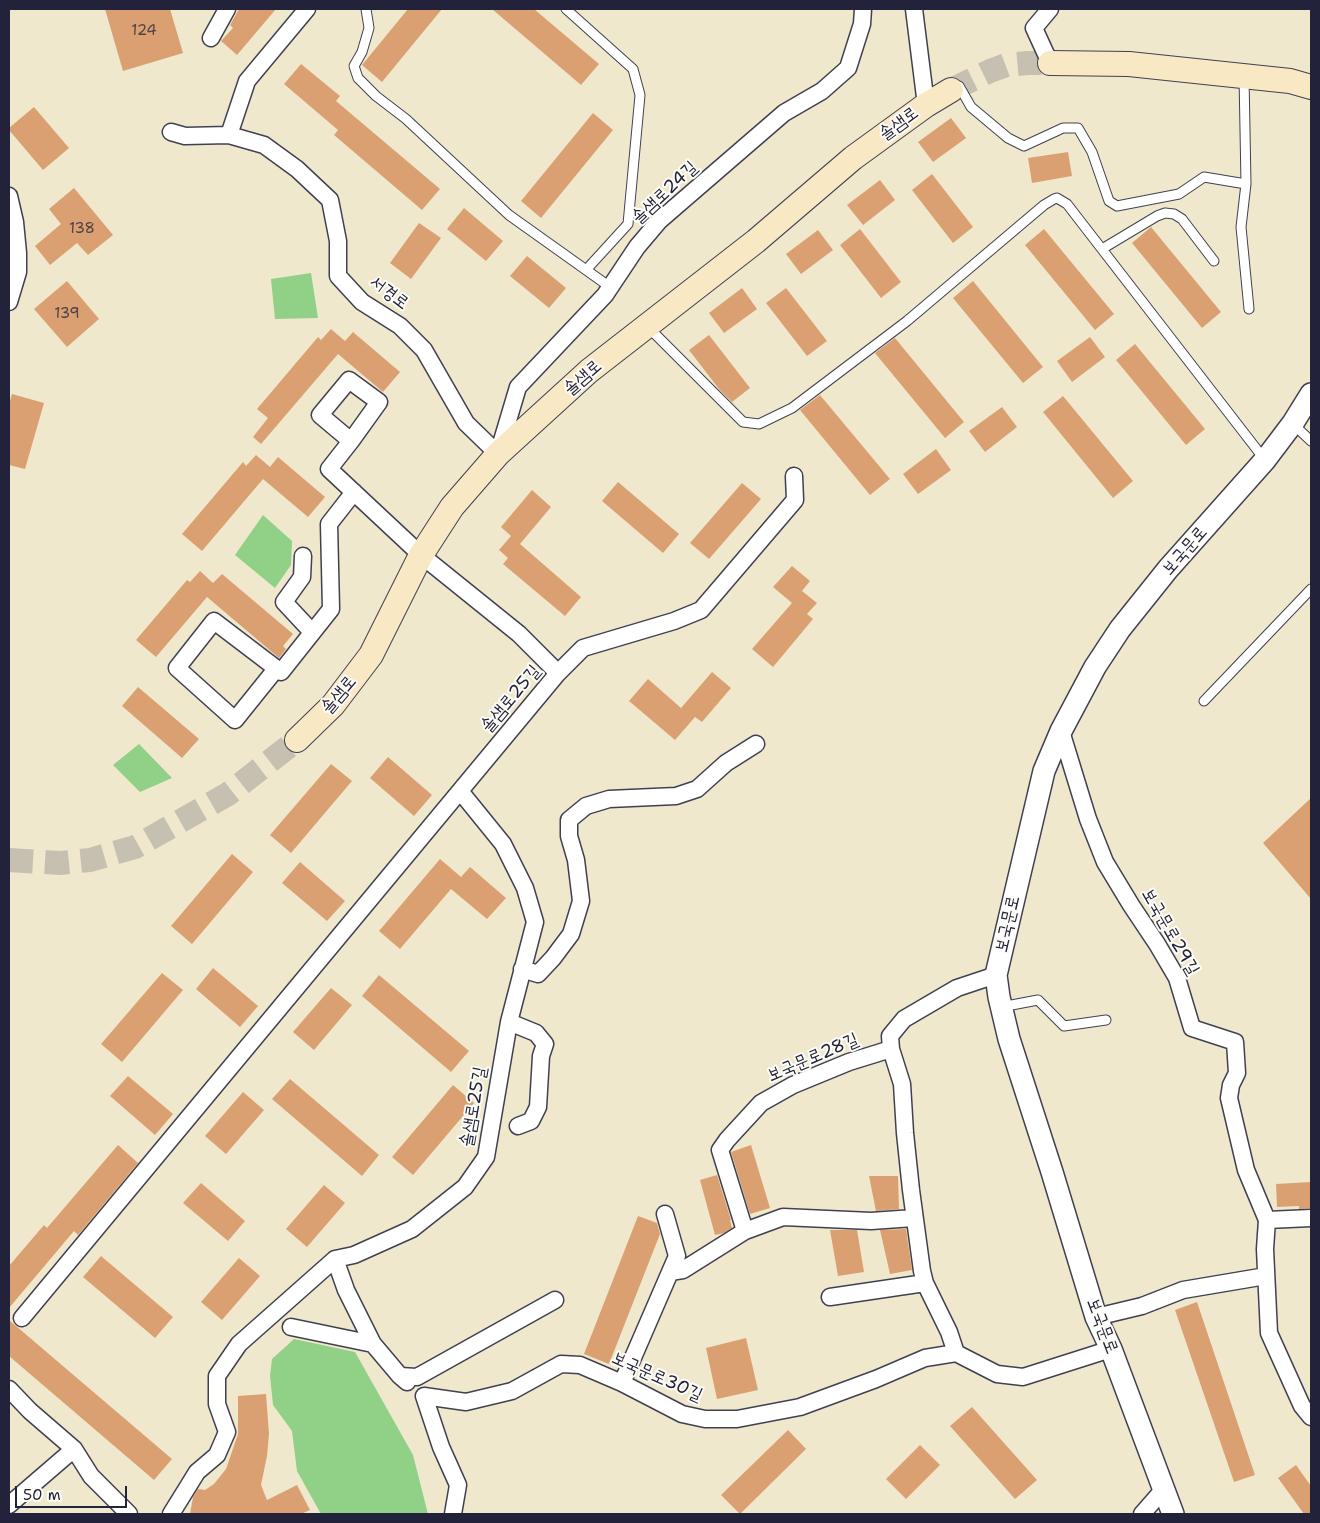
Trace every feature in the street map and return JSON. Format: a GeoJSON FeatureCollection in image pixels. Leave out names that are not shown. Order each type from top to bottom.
{"type":"FeatureCollection","features":[{"type":"Feature","properties":{"kind":"main road"},"geometry":{"type":"LineString","coordinates":[[1050,63],[1129,64],[1290,80],[1311,87]]}},
{"type":"Feature","properties":{"kind":"main road","name":"솔샘로"},"geometry":{"type":"LineString","coordinates":[[297,740],[333,705],[372,656],[421,555],[452,508],[498,454],[590,371],[756,241],[853,158],[926,106],[955,88]]}},
{"type":"Feature","properties":{"kind":"street"},"geometry":{"type":"LineString","coordinates":[[212,38],[227,9]]}},
{"type":"Feature","properties":{"kind":"street"},"geometry":{"type":"LineString","coordinates":[[229,134],[247,81],[307,9]]}},
{"type":"Feature","properties":{"kind":"street","name":"솔샘로24길"},"geometry":{"type":"LineString","coordinates":[[498,454],[518,387],[605,295],[637,247],[658,222],[784,113],[822,91],[848,68],[862,24],[863,9]]}},
{"type":"Feature","properties":{"kind":"street"},"geometry":{"type":"LineString","coordinates":[[914,9],[926,106]]}},
{"type":"Feature","properties":{"kind":"street"},"geometry":{"type":"LineString","coordinates":[[1050,9],[1034,28],[1050,63]]}},
{"type":"Feature","properties":{"kind":"street","name":"서경로"},"geometry":{"type":"LineString","coordinates":[[172,132],[185,136],[229,134],[264,146],[281,156],[330,200],[338,242],[338,276],[362,302],[400,326],[424,350],[466,423],[498,454]]}},
{"type":"Feature","properties":{"kind":"street"},"geometry":{"type":"LineString","coordinates":[[9,196],[15,222],[18,272],[9,302]]}},
{"type":"Feature","properties":{"kind":"street","name":"보국문로"},"geometry":{"type":"LineString","coordinates":[[1173,1514],[1111,1348],[1096,1317],[1009,1039],[996,975],[1044,772],[1061,730],[1095,666],[1120,629],[1168,569],[1265,460],[1293,423],[1311,394]]}},
{"type":"Feature","properties":{"kind":"street","name":"솔샘로25길"},"geometry":{"type":"LineString","coordinates":[[351,441],[329,470],[421,555],[519,634],[558,673]]}},
{"type":"Feature","properties":{"kind":"street","name":"솔샘로25길"},"geometry":{"type":"LineString","coordinates":[[171,1514],[196,1472],[217,1455],[227,1432],[217,1404],[217,1376],[239,1344],[335,1259],[354,1255],[412,1229],[465,1187],[486,1157],[509,1022],[534,922],[525,888],[503,844],[460,791],[558,673],[582,648],[702,610],[795,500],[794,476]]}},
{"type":"Feature","properties":{"kind":"street"},"geometry":{"type":"LineString","coordinates":[[276,669],[234,720],[177,668],[214,621],[280,672],[330,609],[329,524],[354,492]]}},
{"type":"Feature","properties":{"kind":"street"},"geometry":{"type":"LineString","coordinates":[[303,556],[302,576],[284,602],[312,632]]}},
{"type":"Feature","properties":{"kind":"street","name":"보국문로29길"},"geometry":{"type":"LineString","coordinates":[[1061,730],[1088,819],[1105,862],[1177,978],[1192,1028],[1234,1042],[1236,1073],[1231,1085],[1229,1098],[1246,1170],[1267,1220],[1265,1249],[1269,1333],[1302,1406],[1311,1416]]}},
{"type":"Feature","properties":{"kind":"street"},"geometry":{"type":"LineString","coordinates":[[522,970],[538,974],[571,934],[581,901],[576,860],[569,836],[569,820],[586,806],[609,798],[676,796],[697,789],[726,763],[756,744]]}},
{"type":"Feature","properties":{"kind":"street"},"geometry":{"type":"LineString","coordinates":[[22,1318],[460,791]]}},
{"type":"Feature","properties":{"kind":"street"},"geometry":{"type":"LineString","coordinates":[[996,975],[957,988],[904,1019],[890,1036],[891,1048],[902,1084],[914,1218],[924,1283],[956,1353],[998,1374],[1023,1377],[1111,1348]]}},
{"type":"Feature","properties":{"kind":"street"},"geometry":{"type":"LineString","coordinates":[[509,1022],[536,1033],[545,1044],[542,1056],[538,1107],[531,1121],[518,1126]]}},
{"type":"Feature","properties":{"kind":"street","name":"보국문로28길"},"geometry":{"type":"LineString","coordinates":[[745,1231],[720,1150],[727,1140],[761,1103],[801,1082],[849,1062],[891,1048]]}},
{"type":"Feature","properties":{"kind":"street"},"geometry":{"type":"LineString","coordinates":[[622,1383],[677,1256],[665,1214]]}},
{"type":"Feature","properties":{"kind":"street"},"geometry":{"type":"LineString","coordinates":[[670,1272],[683,1270],[745,1231],[783,1217],[871,1221],[914,1218]]}},
{"type":"Feature","properties":{"kind":"street"},"geometry":{"type":"LineString","coordinates":[[1267,1220],[1311,1218]]}},
{"type":"Feature","properties":{"kind":"street"},"geometry":{"type":"LineString","coordinates":[[335,1259],[346,1290],[373,1344],[400,1376],[424,1396],[441,1447],[458,1485],[453,1514]]}},
{"type":"Feature","properties":{"kind":"street"},"geometry":{"type":"LineString","coordinates":[[1096,1317],[1142,1306],[1183,1290],[1266,1276]]}},
{"type":"Feature","properties":{"kind":"street"},"geometry":{"type":"LineString","coordinates":[[830,1297],[924,1283]]}},
{"type":"Feature","properties":{"kind":"street"},"geometry":{"type":"LineString","coordinates":[[400,1376],[417,1377],[555,1300]]}},
{"type":"Feature","properties":{"kind":"street"},"geometry":{"type":"LineString","coordinates":[[291,1327],[373,1344]]}},
{"type":"Feature","properties":{"kind":"street","name":"보국문로30길"},"geometry":{"type":"LineString","coordinates":[[424,1396],[466,1402],[512,1391],[561,1364],[580,1365],[622,1383],[682,1414],[705,1419],[737,1419],[800,1406],[876,1379],[925,1358],[956,1353]]}},
{"type":"Feature","properties":{"kind":"street"},"geometry":{"type":"LineString","coordinates":[[9,1389],[30,1411],[74,1449],[92,1476],[129,1514]]}},
{"type":"Feature","properties":{"kind":"street"},"geometry":{"type":"LineString","coordinates":[[9,1505],[74,1449]]}},
{"type":"Feature","properties":{"kind":"street"},"geometry":{"type":"LineString","coordinates":[[1142,1514],[1163,1490]]}},
{"type":"Feature","properties":{"kind":"lane"},"geometry":{"type":"LineString","coordinates":[[366,9],[369,28],[362,52],[354,66],[358,78],[376,96],[406,119],[509,215],[610,287]]}},
{"type":"Feature","properties":{"kind":"lane"},"geometry":{"type":"LineString","coordinates":[[566,9],[634,69],[640,95],[628,224],[586,270]]}},
{"type":"Feature","properties":{"kind":"lane"},"geometry":{"type":"LineString","coordinates":[[1244,76],[1246,184],[1241,227],[1249,309]]}},
{"type":"Feature","properties":{"kind":"lane"},"geometry":{"type":"LineString","coordinates":[[955,88],[972,107],[1008,138],[1024,146],[1063,128],[1078,128],[1092,152],[1110,201],[1117,206],[1179,194],[1204,177],[1246,184]]}},
{"type":"Feature","properties":{"kind":"lane"},"geometry":{"type":"LineString","coordinates":[[646,326],[743,422],[759,424],[792,408],[907,321],[1054,198],[1062,200],[1067,204],[1265,460]]}},
{"type":"Feature","properties":{"kind":"lane"},"geometry":{"type":"LineString","coordinates":[[1102,249],[1165,213],[1174,214],[1182,219],[1214,261]]}},
{"type":"Feature","properties":{"kind":"lane"},"geometry":{"type":"LineString","coordinates":[[1293,423],[1311,441]]}},
{"type":"Feature","properties":{"kind":"lane"},"geometry":{"type":"LineString","coordinates":[[1204,701],[1311,589]]}},
{"type":"Feature","properties":{"kind":"lane"},"geometry":{"type":"LineString","coordinates":[[1001,1007],[1038,1000],[1064,1026],[1106,1020]]}},
{"type":"Feature","properties":{"kind":"green space"},"geometry":{"type":"Polygon","coordinates":[[[311,273],[318,318],[275,319],[271,279],[311,273]]]}},
{"type":"Feature","properties":{"kind":"green space"},"geometry":{"type":"Polygon","coordinates":[[[263,515],[292,541],[291,565],[275,588],[235,555],[263,515]]]}},
{"type":"Feature","properties":{"kind":"green space"},"geometry":{"type":"Polygon","coordinates":[[[139,744],[172,778],[140,792],[113,765],[139,744]]]}},
{"type":"Feature","properties":{"kind":"green space"},"geometry":{"type":"Polygon","coordinates":[[[294,1339],[355,1352],[413,1455],[428,1514],[321,1514],[297,1471],[292,1431],[273,1405],[270,1376],[272,1359],[294,1339]]]}},
{"type":"Feature","properties":{"kind":"building"},"geometry":{"type":"Polygon","coordinates":[[[105,9],[170,9],[183,53],[123,71],[105,9]]]}},
{"type":"Feature","properties":{"kind":"building"},"geometry":{"type":"Polygon","coordinates":[[[239,9],[276,9],[237,55],[221,41],[233,28],[230,25],[239,9]]]}},
{"type":"Feature","properties":{"kind":"building"},"geometry":{"type":"Polygon","coordinates":[[[408,9],[442,9],[382,82],[362,65],[408,9]]]}},
{"type":"Feature","properties":{"kind":"building"},"geometry":{"type":"Polygon","coordinates":[[[492,9],[534,9],[599,64],[581,85],[492,9]]]}},
{"type":"Feature","properties":{"kind":"building"},"geometry":{"type":"Polygon","coordinates":[[[301,64],[340,96],[336,101],[440,189],[422,210],[334,135],[338,130],[284,84],[301,64]]]}},
{"type":"Feature","properties":{"kind":"building"},"geometry":{"type":"Polygon","coordinates":[[[34,107],[69,148],[43,170],[9,130],[34,107]]]}},
{"type":"Feature","properties":{"kind":"building"},"geometry":{"type":"Polygon","coordinates":[[[593,113],[613,130],[541,218],[521,201],[593,113]]]}},
{"type":"Feature","properties":{"kind":"building"},"geometry":{"type":"Polygon","coordinates":[[[951,118],[966,138],[933,162],[918,142],[951,118]]]}},
{"type":"Feature","properties":{"kind":"building"},"geometry":{"type":"Polygon","coordinates":[[[1068,152],[1072,176],[1032,183],[1028,158],[1068,152]]]}},
{"type":"Feature","properties":{"kind":"building"},"geometry":{"type":"Polygon","coordinates":[[[932,174],[973,227],[953,243],[912,190],[932,174]]]}},
{"type":"Feature","properties":{"kind":"building"},"geometry":{"type":"Polygon","coordinates":[[[880,180],[895,200],[863,225],[847,205],[880,180]]]}},
{"type":"Feature","properties":{"kind":"building"},"geometry":{"type":"Polygon","coordinates":[[[74,188],[113,235],[88,255],[77,243],[50,265],[35,246],[61,224],[49,209],[74,188]]]}},
{"type":"Feature","properties":{"kind":"building"},"geometry":{"type":"Polygon","coordinates":[[[464,208],[503,241],[486,261],[447,229],[464,208]]]}},
{"type":"Feature","properties":{"kind":"building"},"geometry":{"type":"Polygon","coordinates":[[[419,223],[441,238],[411,279],[390,263],[419,223]]]}},
{"type":"Feature","properties":{"kind":"building"},"geometry":{"type":"Polygon","coordinates":[[[1151,227],[1221,312],[1202,328],[1132,243],[1151,227]]]}},
{"type":"Feature","properties":{"kind":"building"},"geometry":{"type":"Polygon","coordinates":[[[860,229],[901,282],[881,298],[840,245],[860,229]]]}},
{"type":"Feature","properties":{"kind":"building"},"geometry":{"type":"Polygon","coordinates":[[[1044,229],[1114,314],[1095,330],[1025,245],[1044,229]]]}},
{"type":"Feature","properties":{"kind":"building"},"geometry":{"type":"Polygon","coordinates":[[[818,230],[833,250],[801,274],[786,254],[818,230]]]}},
{"type":"Feature","properties":{"kind":"building"},"geometry":{"type":"Polygon","coordinates":[[[527,256],[566,288],[549,308],[510,276],[527,256]]]}},
{"type":"Feature","properties":{"kind":"building"},"geometry":{"type":"Polygon","coordinates":[[[67,281],[99,319],[67,347],[34,309],[67,281]]]}},
{"type":"Feature","properties":{"kind":"building"},"geometry":{"type":"Polygon","coordinates":[[[973,281],[1043,367],[1023,383],[953,298],[973,281]]]}},
{"type":"Feature","properties":{"kind":"building"},"geometry":{"type":"Polygon","coordinates":[[[742,288],[757,309],[724,333],[709,313],[742,288]]]}},
{"type":"Feature","properties":{"kind":"building"},"geometry":{"type":"Polygon","coordinates":[[[786,288],[827,341],[807,356],[766,303],[786,288]]]}},
{"type":"Feature","properties":{"kind":"building"},"geometry":{"type":"Polygon","coordinates":[[[331,329],[345,341],[353,332],[400,372],[383,392],[338,354],[261,444],[253,437],[268,418],[257,409],[318,337],[321,340],[331,329]]]}},
{"type":"Feature","properties":{"kind":"building"},"geometry":{"type":"Polygon","coordinates":[[[709,335],[750,388],[732,402],[719,389],[689,350],[709,335]]]}},
{"type":"Feature","properties":{"kind":"building"},"geometry":{"type":"Polygon","coordinates":[[[1090,337],[1105,357],[1072,382],[1057,361],[1090,337]]]}},
{"type":"Feature","properties":{"kind":"building"},"geometry":{"type":"Polygon","coordinates":[[[895,338],[964,422],[945,438],[875,353],[895,338]]]}},
{"type":"Feature","properties":{"kind":"building"},"geometry":{"type":"Polygon","coordinates":[[[1135,344],[1205,429],[1186,445],[1116,360],[1135,344]]]}},
{"type":"Feature","properties":{"kind":"building"},"geometry":{"type":"Polygon","coordinates":[[[12,394],[44,403],[25,469],[9,465],[9,404],[12,394]]]}},
{"type":"Feature","properties":{"kind":"building"},"geometry":{"type":"Polygon","coordinates":[[[820,395],[890,479],[870,495],[800,410],[820,395]]]}},
{"type":"Feature","properties":{"kind":"building"},"geometry":{"type":"Polygon","coordinates":[[[1063,396],[1133,481],[1113,498],[1043,412],[1063,396]]]}},
{"type":"Feature","properties":{"kind":"building"},"geometry":{"type":"Polygon","coordinates":[[[1002,407],[1017,427],[985,452],[969,431],[1002,407]]]}},
{"type":"Feature","properties":{"kind":"building"},"geometry":{"type":"Polygon","coordinates":[[[936,449],[951,470],[918,494],[903,474],[936,449]]]}},
{"type":"Feature","properties":{"kind":"building"},"geometry":{"type":"Polygon","coordinates":[[[256,455],[270,467],[278,457],[325,497],[308,517],[263,479],[202,551],[182,534],[243,462],[246,466],[256,455]]]}},
{"type":"Feature","properties":{"kind":"building"},"geometry":{"type":"Polygon","coordinates":[[[618,482],[679,534],[663,553],[602,501],[618,482]]]}},
{"type":"Feature","properties":{"kind":"building"},"geometry":{"type":"Polygon","coordinates":[[[742,483],[761,499],[709,559],[690,543],[742,483]]]}},
{"type":"Feature","properties":{"kind":"building"},"geometry":{"type":"Polygon","coordinates":[[[532,490],[551,507],[520,544],[581,597],[565,616],[503,564],[508,558],[499,550],[511,536],[501,527],[532,490]]]}},
{"type":"Feature","properties":{"kind":"building"},"geometry":{"type":"Polygon","coordinates":[[[792,566],[810,581],[802,591],[817,603],[807,614],[813,619],[773,667],[752,649],[792,603],[773,587],[792,566]]]}},
{"type":"Feature","properties":{"kind":"building"},"geometry":{"type":"Polygon","coordinates":[[[200,571],[213,583],[222,574],[293,634],[283,646],[286,649],[279,658],[207,597],[156,657],[136,640],[187,580],[190,582],[200,571]]]}},
{"type":"Feature","properties":{"kind":"building"},"geometry":{"type":"Polygon","coordinates":[[[712,672],[731,688],[702,722],[695,717],[675,740],[629,701],[648,679],[681,708],[712,672]]]}},
{"type":"Feature","properties":{"kind":"building"},"geometry":{"type":"Polygon","coordinates":[[[138,687],[199,739],[182,758],[122,706],[138,687]]]}},
{"type":"Feature","properties":{"kind":"building"},"geometry":{"type":"Polygon","coordinates":[[[388,757],[432,795],[414,816],[370,778],[388,757]]]}},
{"type":"Feature","properties":{"kind":"building"},"geometry":{"type":"Polygon","coordinates":[[[331,764],[352,781],[291,853],[270,835],[331,764]]]}},
{"type":"Feature","properties":{"kind":"building"},"geometry":{"type":"Polygon","coordinates":[[[1311,798],[1311,899],[1263,843],[1311,798]]]}},
{"type":"Feature","properties":{"kind":"building"},"geometry":{"type":"Polygon","coordinates":[[[232,854],[253,872],[192,944],[171,926],[232,854]]]}},
{"type":"Feature","properties":{"kind":"building"},"geometry":{"type":"Polygon","coordinates":[[[440,859],[461,877],[470,867],[506,898],[487,919],[451,889],[400,949],[379,931],[440,859]]]}},
{"type":"Feature","properties":{"kind":"building"},"geometry":{"type":"Polygon","coordinates":[[[300,862],[345,901],[327,921],[282,883],[300,862]]]}},
{"type":"Feature","properties":{"kind":"building"},"geometry":{"type":"Polygon","coordinates":[[[213,968],[258,1006],[240,1027],[196,989],[213,968]]]}},
{"type":"Feature","properties":{"kind":"building"},"geometry":{"type":"Polygon","coordinates":[[[162,973],[183,990],[122,1062],[101,1044],[162,973]]]}},
{"type":"Feature","properties":{"kind":"building"},"geometry":{"type":"Polygon","coordinates":[[[379,975],[469,1051],[451,1072],[362,996],[379,975]]]}},
{"type":"Feature","properties":{"kind":"building"},"geometry":{"type":"Polygon","coordinates":[[[331,988],[352,1005],[314,1050],[293,1032],[331,988]]]}},
{"type":"Feature","properties":{"kind":"building"},"geometry":{"type":"Polygon","coordinates":[[[128,1076],[173,1114],[155,1135],[110,1096],[128,1076]]]}},
{"type":"Feature","properties":{"kind":"building"},"geometry":{"type":"Polygon","coordinates":[[[290,1079],[379,1155],[362,1176],[272,1099],[290,1079]]]}},
{"type":"Feature","properties":{"kind":"building"},"geometry":{"type":"Polygon","coordinates":[[[453,1085],[474,1103],[413,1175],[392,1157],[453,1085]]]}},
{"type":"Feature","properties":{"kind":"building"},"geometry":{"type":"Polygon","coordinates":[[[243,1092],[264,1110],[226,1154],[205,1136],[243,1092]]]}},
{"type":"Feature","properties":{"kind":"building"},"geometry":{"type":"Polygon","coordinates":[[[118,1145],[138,1163],[78,1235],[74,1231],[9,1308],[9,1266],[44,1225],[47,1228],[118,1145]]]}},
{"type":"Feature","properties":{"kind":"building"},"geometry":{"type":"Polygon","coordinates":[[[751,1145],[770,1208],[750,1214],[731,1152],[751,1145]]]}},
{"type":"Feature","properties":{"kind":"building"},"geometry":{"type":"Polygon","coordinates":[[[717,1175],[732,1228],[724,1233],[715,1235],[700,1180],[717,1175]]]}},
{"type":"Feature","properties":{"kind":"building"},"geometry":{"type":"Polygon","coordinates":[[[869,1176],[898,1176],[899,1209],[876,1211],[869,1176]]]}},
{"type":"Feature","properties":{"kind":"building"},"geometry":{"type":"Polygon","coordinates":[[[1311,1182],[1311,1208],[1299,1209],[1299,1206],[1277,1207],[1276,1184],[1311,1182]]]}},
{"type":"Feature","properties":{"kind":"building"},"geometry":{"type":"Polygon","coordinates":[[[201,1183],[245,1221],[228,1241],[183,1203],[201,1183]]]}},
{"type":"Feature","properties":{"kind":"building"},"geometry":{"type":"Polygon","coordinates":[[[324,1185],[345,1203],[307,1247],[286,1229],[324,1185]]]}},
{"type":"Feature","properties":{"kind":"building"},"geometry":{"type":"Polygon","coordinates":[[[638,1216],[657,1223],[660,1234],[609,1364],[584,1354],[638,1216]]]}},
{"type":"Feature","properties":{"kind":"building"},"geometry":{"type":"Polygon","coordinates":[[[906,1229],[912,1270],[890,1274],[880,1230],[906,1229]]]}},
{"type":"Feature","properties":{"kind":"building"},"geometry":{"type":"Polygon","coordinates":[[[830,1230],[857,1230],[864,1272],[838,1276],[830,1230]]]}},
{"type":"Feature","properties":{"kind":"building"},"geometry":{"type":"Polygon","coordinates":[[[101,1256],[173,1317],[155,1338],[83,1277],[101,1256]]]}},
{"type":"Feature","properties":{"kind":"building"},"geometry":{"type":"Polygon","coordinates":[[[239,1258],[260,1276],[222,1320],[201,1302],[239,1258]]]}},
{"type":"Feature","properties":{"kind":"building"},"geometry":{"type":"Polygon","coordinates":[[[1197,1302],[1255,1475],[1234,1482],[1175,1310],[1197,1302]]]}},
{"type":"Feature","properties":{"kind":"building"},"geometry":{"type":"Polygon","coordinates":[[[9,1320],[172,1459],[154,1480],[9,1356],[9,1320]]]}},
{"type":"Feature","properties":{"kind":"building"},"geometry":{"type":"Polygon","coordinates":[[[746,1338],[758,1390],[717,1399],[706,1348],[746,1338]]]}},
{"type":"Feature","properties":{"kind":"building"},"geometry":{"type":"Polygon","coordinates":[[[266,1394],[269,1434],[261,1485],[267,1500],[297,1485],[310,1510],[301,1514],[190,1514],[193,1497],[198,1489],[205,1490],[214,1484],[226,1469],[238,1434],[238,1396],[266,1394]]]}},
{"type":"Feature","properties":{"kind":"building"},"geometry":{"type":"Polygon","coordinates":[[[972,1407],[1037,1480],[1015,1499],[950,1426],[972,1407]]]}},
{"type":"Feature","properties":{"kind":"building"},"geometry":{"type":"Polygon","coordinates":[[[788,1430],[806,1449],[740,1514],[721,1495],[788,1430]]]}},
{"type":"Feature","properties":{"kind":"building"},"geometry":{"type":"Polygon","coordinates":[[[920,1445],[940,1465],[906,1499],[886,1479],[920,1445]]]}},
{"type":"Feature","properties":{"kind":"building"},"geometry":{"type":"Polygon","coordinates":[[[1296,1465],[1311,1486],[1311,1514],[1304,1514],[1278,1478],[1296,1465]]]}},
{"type":"Feature","properties":{"kind":"tunnel"},"geometry":{"type":"LineString","coordinates":[[951,90],[1006,65],[1050,63]]}},
{"type":"Feature","properties":{"kind":"tunnel"},"geometry":{"type":"LineString","coordinates":[[9,860],[60,863],[90,860],[135,847],[228,794],[297,740]]}}]}
